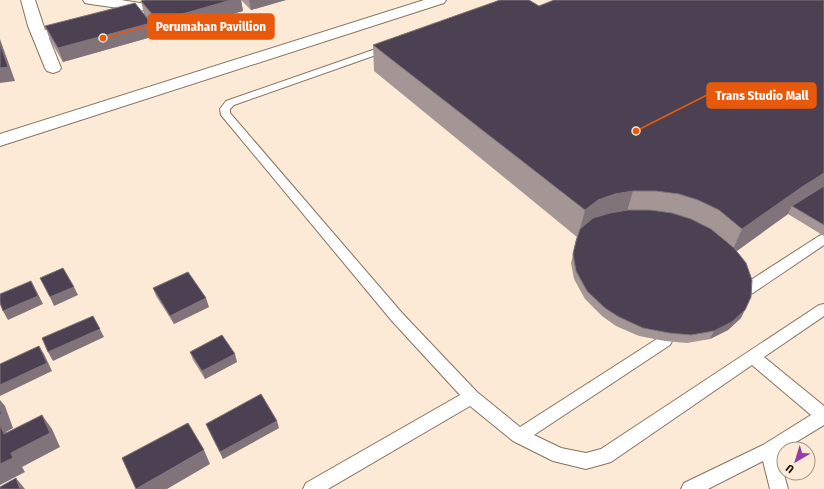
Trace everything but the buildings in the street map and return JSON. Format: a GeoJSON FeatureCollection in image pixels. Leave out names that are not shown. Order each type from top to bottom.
{"type":"FeatureCollection","features":[{"type":"Feature","properties":{"kind":"street"},"geometry":{"type":"LineString","coordinates":[[28,0],[40,36],[54,68]]}},
{"type":"Feature","properties":{"kind":"street"},"geometry":{"type":"LineString","coordinates":[[90,0],[140,7]]}},
{"type":"Feature","properties":{"kind":"street"},"geometry":{"type":"LineString","coordinates":[[109,16],[165,0]]}},
{"type":"Feature","properties":{"kind":"street"},"geometry":{"type":"LineString","coordinates":[[0,132],[407,0]]}},
{"type":"Feature","properties":{"kind":"street"},"geometry":{"type":"LineString","coordinates":[[0,140],[439,0]]}},
{"type":"Feature","properties":{"kind":"street"},"geometry":{"type":"LineString","coordinates":[[40,36],[94,20]]}},
{"type":"Feature","properties":{"kind":"lane"},"geometry":{"type":"LineString","coordinates":[[400,44],[230,103],[225,109],[226,113],[397,317],[471,397],[519,436],[559,455],[586,461],[605,456],[824,309]]}},
{"type":"Feature","properties":{"kind":"lane"},"geometry":{"type":"LineString","coordinates":[[748,289],[824,239]]}},
{"type":"Feature","properties":{"kind":"lane"},"geometry":{"type":"LineString","coordinates":[[519,436],[665,341]]}},
{"type":"Feature","properties":{"kind":"lane"},"geometry":{"type":"LineString","coordinates":[[690,489],[769,450],[824,416],[753,357]]}},
{"type":"Feature","properties":{"kind":"lane"},"geometry":{"type":"LineString","coordinates":[[312,489],[471,397]]}},
{"type":"Feature","properties":{"kind":"lane"},"geometry":{"type":"LineString","coordinates":[[769,450],[779,489]]}},
{"type":"Feature","properties":{"kind":"place","name":"Perumahan Pavillion"},"geometry":{"type":"Point","coordinates":[103,38]}},
{"type":"Feature","properties":{"kind":"place","name":"Trans Studio Mall"},"geometry":{"type":"Point","coordinates":[636,131]}}]}
